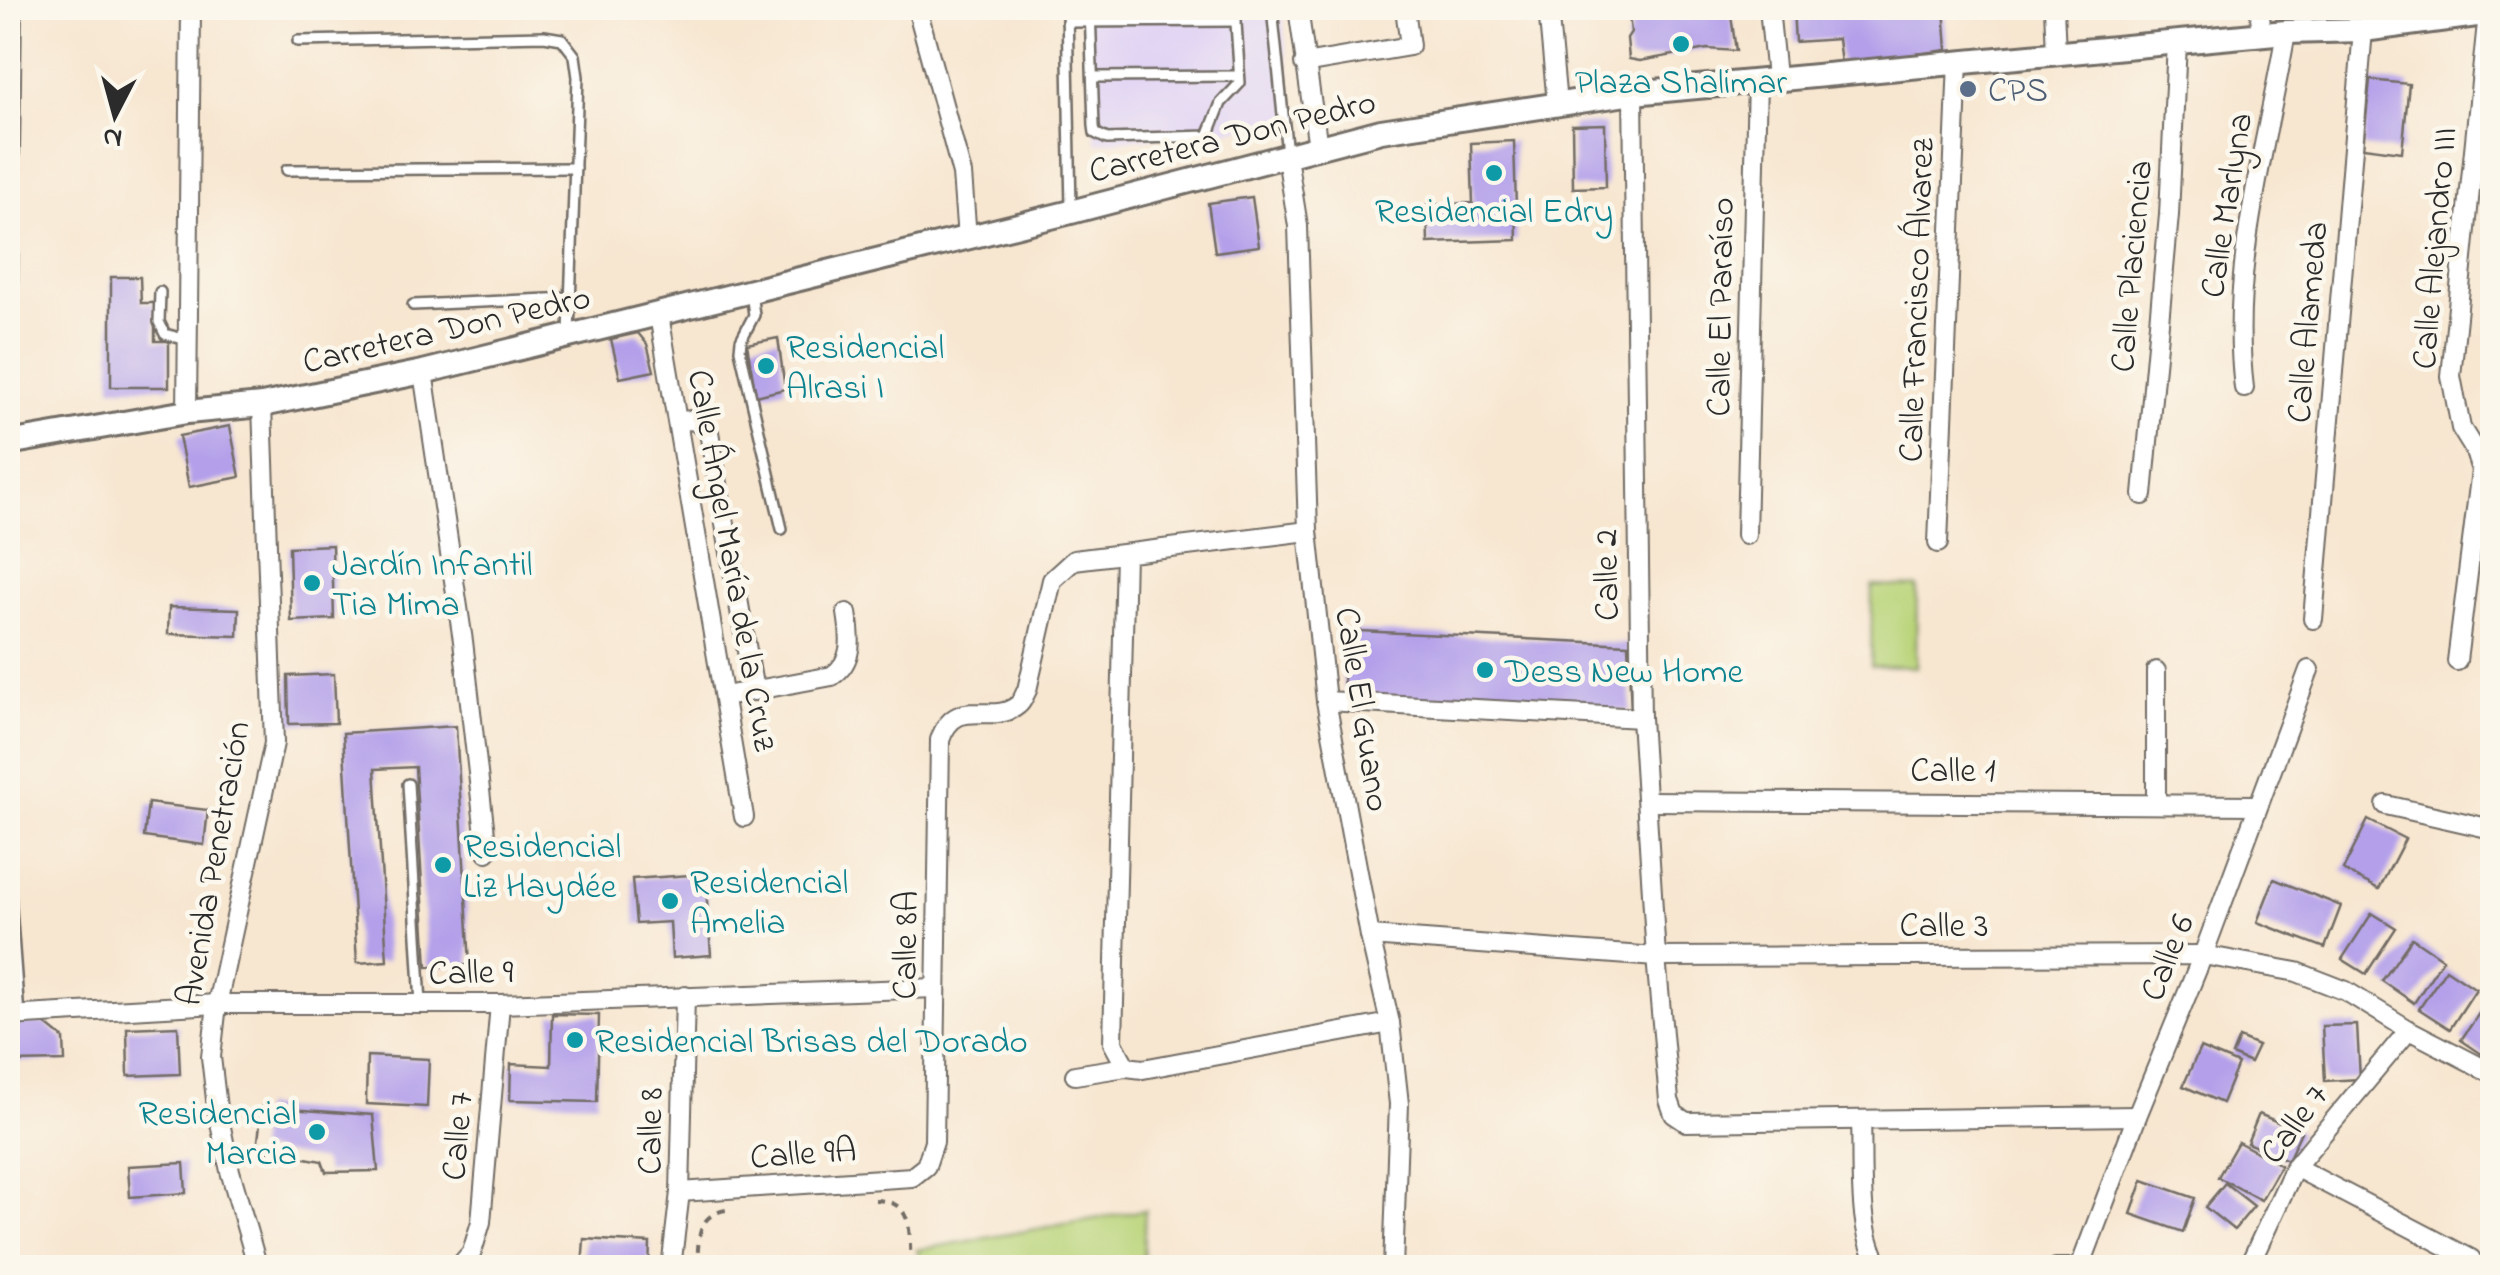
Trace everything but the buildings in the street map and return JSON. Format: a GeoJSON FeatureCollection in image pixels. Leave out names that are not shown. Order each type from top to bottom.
{"type":"FeatureCollection","features":[{"type":"Feature","properties":{"kind":"street"},"geometry":{"type":"LineString","coordinates":[[8,300],[12,8]]}},
{"type":"Feature","properties":{"kind":"street"},"geometry":{"type":"LineString","coordinates":[[187,412],[191,8]]}},
{"type":"Feature","properties":{"kind":"street"},"geometry":{"type":"LineString","coordinates":[[917,8],[962,174],[967,238]]}},
{"type":"Feature","properties":{"kind":"street"},"geometry":{"type":"LineString","coordinates":[[1298,8],[1318,147]]}},
{"type":"Feature","properties":{"kind":"street"},"geometry":{"type":"LineString","coordinates":[[1304,64],[1410,46],[1405,8]]}},
{"type":"Feature","properties":{"kind":"street"},"geometry":{"type":"LineString","coordinates":[[1548,8],[1557,104]]}},
{"type":"Feature","properties":{"kind":"street","name":"Calle El Paraíso"},"geometry":{"type":"LineString","coordinates":[[1746,535],[1768,8]]}},
{"type":"Feature","properties":{"kind":"street"},"geometry":{"type":"LineString","coordinates":[[2054,8],[2056,52]]}},
{"type":"Feature","properties":{"kind":"street"},"geometry":{"type":"LineString","coordinates":[[2260,8],[2261,34]]}},
{"type":"Feature","properties":{"kind":"street","name":"Carretera Don Pedro"},"geometry":{"type":"LineString","coordinates":[[8,443],[187,412],[262,405],[423,372],[1072,212],[1381,131],[1634,93],[2261,34],[2363,30],[2490,13]]}},
{"type":"Feature","properties":{"kind":"street","name":"Calle Alejandro III"},"geometry":{"type":"LineString","coordinates":[[2457,661],[2481,470],[2461,428],[2451,376],[2490,13]]}},
{"type":"Feature","properties":{"kind":"street","name":"Calle Alameda"},"geometry":{"type":"LineString","coordinates":[[2314,619],[2363,30]]}},
{"type":"Feature","properties":{"kind":"street","name":"Calle Marlyna"},"geometry":{"type":"LineString","coordinates":[[2244,388],[2240,295],[2246,243],[2286,32]]}},
{"type":"Feature","properties":{"kind":"street","name":"Calle Placiencia"},"geometry":{"type":"LineString","coordinates":[[2143,495],[2169,215],[2177,42]]}},
{"type":"Feature","properties":{"kind":"street","name":"Calle Francisco Álvarez"},"geometry":{"type":"LineString","coordinates":[[1938,543],[1958,61]]}},
{"type":"Feature","properties":{"kind":"street","name":"Calle 2"},"geometry":{"type":"LineString","coordinates":[[1634,93],[1641,718],[1669,1100],[1674,1114],[1686,1122],[1861,1120]]}},
{"type":"Feature","properties":{"kind":"street","name":"Calle El Guano"},"geometry":{"type":"LineString","coordinates":[[1287,157],[1298,226],[1308,531],[1326,701],[1390,1023],[1399,1104],[1393,1268]]}},
{"type":"Feature","properties":{"kind":"street","name":"Calle Ángel María de la Cruz"},"geometry":{"type":"LineString","coordinates":[[660,315],[744,817]]}},
{"type":"Feature","properties":{"kind":"street"},"geometry":{"type":"LineString","coordinates":[[423,372],[488,852]]}},
{"type":"Feature","properties":{"kind":"street","name":"Avenida Penetración"},"geometry":{"type":"LineString","coordinates":[[258,1268],[230,1171],[211,1057],[218,1004],[274,744],[262,405]]}},
{"type":"Feature","properties":{"kind":"street"},"geometry":{"type":"LineString","coordinates":[[678,421],[694,420],[710,432],[754,691]]}},
{"type":"Feature","properties":{"kind":"street"},"geometry":{"type":"LineString","coordinates":[[1126,1067],[1113,1042],[1125,554],[1308,531]]}},
{"type":"Feature","properties":{"kind":"street","name":"Calle 8A"},"geometry":{"type":"LineString","coordinates":[[926,1166],[934,1142],[940,740],[945,724],[960,714],[1018,705],[1027,690],[1052,580],[1074,560],[1125,554]]}},
{"type":"Feature","properties":{"kind":"street"},"geometry":{"type":"LineString","coordinates":[[725,696],[815,680],[839,671],[850,652],[847,613]]}},
{"type":"Feature","properties":{"kind":"street","name":"Calle 6"},"geometry":{"type":"LineString","coordinates":[[2081,1267],[2309,670]]}},
{"type":"Feature","properties":{"kind":"street"},"geometry":{"type":"LineString","coordinates":[[2156,671],[2156,802]]}},
{"type":"Feature","properties":{"kind":"street"},"geometry":{"type":"LineString","coordinates":[[1326,701],[1641,718]]}},
{"type":"Feature","properties":{"kind":"street","name":"Calle 1"},"geometry":{"type":"LineString","coordinates":[[1646,801],[2258,805]]}},
{"type":"Feature","properties":{"kind":"street"},"geometry":{"type":"LineString","coordinates":[[2386,806],[2492,829]]}},
{"type":"Feature","properties":{"kind":"street","name":"Calle 3"},"geometry":{"type":"LineString","coordinates":[[1370,936],[1656,957],[2203,955],[2297,972],[2346,991],[2492,1073]]}},
{"type":"Feature","properties":{"kind":"street","name":"Calle 9"},"geometry":{"type":"LineString","coordinates":[[14,1016],[218,1004],[500,1004],[936,988]]}},
{"type":"Feature","properties":{"kind":"street","name":"Calle 8"},"geometry":{"type":"LineString","coordinates":[[671,1268],[680,1192],[685,996]]}},
{"type":"Feature","properties":{"kind":"street","name":"Calle 7"},"geometry":{"type":"LineString","coordinates":[[458,1268],[472,1252],[481,1222],[500,1004]]}},
{"type":"Feature","properties":{"kind":"street"},"geometry":{"type":"LineString","coordinates":[[1075,1075],[1126,1067],[1143,1069],[1390,1023]]}},
{"type":"Feature","properties":{"kind":"street","name":"Calle 7"},"geometry":{"type":"LineString","coordinates":[[2248,1268],[2295,1167],[2410,1030]]}},
{"type":"Feature","properties":{"kind":"street"},"geometry":{"type":"LineString","coordinates":[[1882,1268],[1872,1255],[1866,1235],[1861,1120],[2137,1116]]}},
{"type":"Feature","properties":{"kind":"street","name":"Calle 9A"},"geometry":{"type":"LineString","coordinates":[[680,1192],[912,1177],[926,1166]]}},
{"type":"Feature","properties":{"kind":"street"},"geometry":{"type":"LineString","coordinates":[[2295,1167],[2471,1259]]}},
{"type":"Feature","properties":{"kind":"street"},"geometry":{"type":"LineString","coordinates":[[2056,1268],[2081,1267]]}},
{"type":"Feature","properties":{"kind":"lane"},"geometry":{"type":"LineString","coordinates":[[1067,8],[1072,212]]}},
{"type":"Feature","properties":{"kind":"lane"},"geometry":{"type":"LineString","coordinates":[[1090,8],[1095,133],[1106,139],[1208,136],[1221,103],[1238,87],[1235,8]]}},
{"type":"Feature","properties":{"kind":"lane"},"geometry":{"type":"LineString","coordinates":[[1272,8],[1287,157]]}},
{"type":"Feature","properties":{"kind":"lane"},"geometry":{"type":"LineString","coordinates":[[1067,22],[1236,21]]}},
{"type":"Feature","properties":{"kind":"lane"},"geometry":{"type":"LineString","coordinates":[[298,41],[544,36],[562,39],[575,56],[578,76],[569,337]]}},
{"type":"Feature","properties":{"kind":"lane"},"geometry":{"type":"LineString","coordinates":[[1093,77],[1239,76]]}},
{"type":"Feature","properties":{"kind":"lane"},"geometry":{"type":"LineString","coordinates":[[287,170],[574,168]]}},
{"type":"Feature","properties":{"kind":"lane"},"geometry":{"type":"LineString","coordinates":[[160,292],[159,322],[165,334],[188,340]]}},
{"type":"Feature","properties":{"kind":"lane"},"geometry":{"type":"LineString","coordinates":[[751,292],[754,316],[740,350],[782,529]]}},
{"type":"Feature","properties":{"kind":"lane"},"geometry":{"type":"LineString","coordinates":[[413,306],[570,298]]}},
{"type":"Feature","properties":{"kind":"lane"},"geometry":{"type":"LineString","coordinates":[[408,784],[421,1004]]}},
{"type":"Feature","properties":{"kind":"lane"},"geometry":{"type":"LineString","coordinates":[[8,868],[14,1016]]}},
{"type":"Feature","properties":{"kind":"path"},"geometry":{"type":"LineString","coordinates":[[872,1200],[896,1203],[905,1212],[911,1268]]}},
{"type":"Feature","properties":{"kind":"path"},"geometry":{"type":"LineString","coordinates":[[697,1268],[702,1223],[708,1216],[727,1210]]}},
{"type":"Feature","properties":{"kind":"shaded area"},"geometry":{"type":"Polygon","coordinates":[[[1083,8],[1282,8],[1294,124],[1096,143],[1083,8]]]}},
{"type":"Feature","properties":{"kind":"green space"},"geometry":{"type":"Polygon","coordinates":[[[1872,586],[1917,587],[1916,667],[1871,666],[1872,586]]]}},
{"type":"Feature","properties":{"kind":"green space"},"geometry":{"type":"Polygon","coordinates":[[[1145,1210],[1143,1267],[923,1267],[917,1250],[1145,1210]]]}},
{"type":"Feature","properties":{"kind":"place","name":"Plaza Shalimar"},"geometry":{"type":"Point","coordinates":[1681,44]}},
{"type":"Feature","properties":{"kind":"place","name":"CPS"},"geometry":{"type":"Point","coordinates":[1968,89]}},
{"type":"Feature","properties":{"kind":"place","name":"Residencial Edry"},"geometry":{"type":"Point","coordinates":[1494,173]}},
{"type":"Feature","properties":{"kind":"place","name":"Residencial Alrasi I"},"geometry":{"type":"Point","coordinates":[766,366]}},
{"type":"Feature","properties":{"kind":"place","name":"Jardín Infantil Tia Mima"},"geometry":{"type":"Point","coordinates":[312,583]}},
{"type":"Feature","properties":{"kind":"place","name":"Dess New Home"},"geometry":{"type":"Point","coordinates":[1485,670]}},
{"type":"Feature","properties":{"kind":"place","name":"Residencial Liz Haydée"},"geometry":{"type":"Point","coordinates":[443,865]}},
{"type":"Feature","properties":{"kind":"place","name":"Residencial Amelia"},"geometry":{"type":"Point","coordinates":[670,901]}},
{"type":"Feature","properties":{"kind":"place","name":"Residencial Brisas del Dorado"},"geometry":{"type":"Point","coordinates":[575,1040]}},
{"type":"Feature","properties":{"kind":"place","name":"Residencial Marcia"},"geometry":{"type":"Point","coordinates":[317,1132]}}]}
